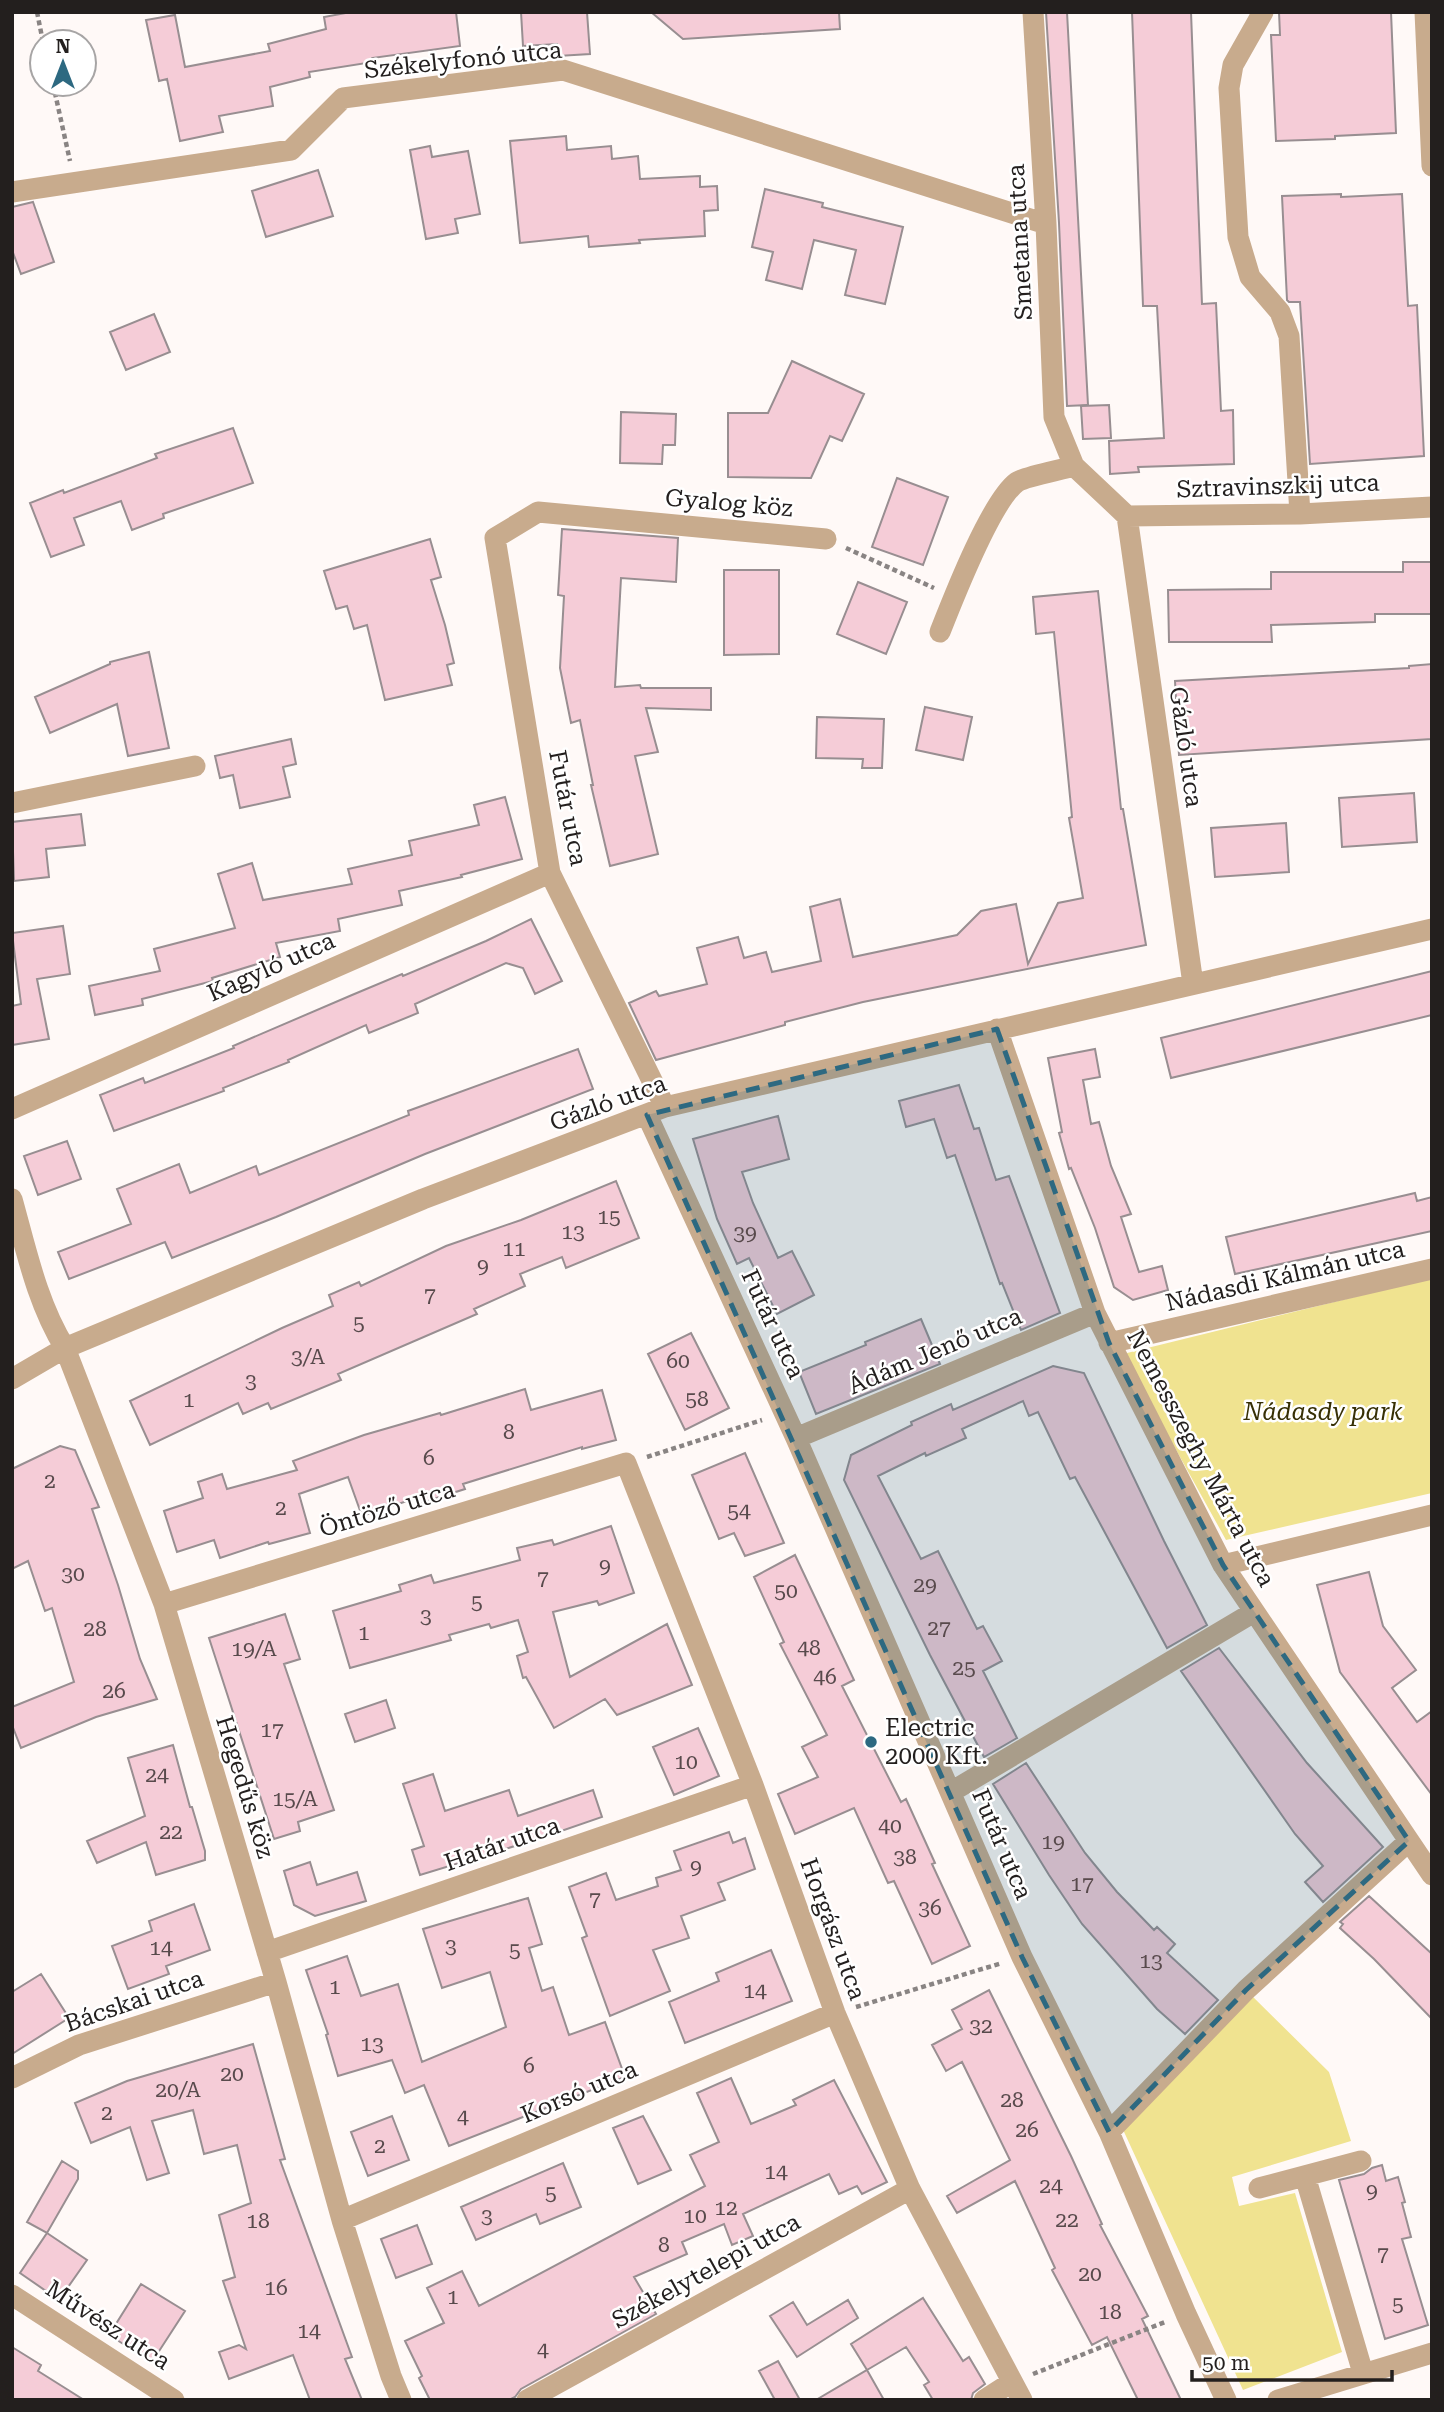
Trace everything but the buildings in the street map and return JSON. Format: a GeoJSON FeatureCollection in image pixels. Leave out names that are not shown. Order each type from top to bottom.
{"type":"FeatureCollection","features":[{"type":"Feature","properties":{"kind":"street","name":"Smetana utca"},"geometry":{"type":"LineString","coordinates":[[1033,12],[1054,416],[1074,466],[1127,516]]}},
{"type":"Feature","properties":{"kind":"street"},"geometry":{"type":"LineString","coordinates":[[1263,12],[1233,65],[1230,88],[1238,237],[1250,277],[1280,312],[1289,336],[1300,514]]}},
{"type":"Feature","properties":{"kind":"street"},"geometry":{"type":"LineString","coordinates":[[1425,12],[1432,166]]}},
{"type":"Feature","properties":{"kind":"street","name":"Székelyfonó utca"},"geometry":{"type":"LineString","coordinates":[[12,192],[291,150],[343,99],[563,70],[1046,224]]}},
{"type":"Feature","properties":{"kind":"street"},"geometry":{"type":"LineString","coordinates":[[940,632],[1000,500],[1018,481],[1074,466]]}},
{"type":"Feature","properties":{"kind":"street","name":"Sztravinszkij utca"},"geometry":{"type":"LineString","coordinates":[[1127,516],[1300,514],[1432,507]]}},
{"type":"Feature","properties":{"kind":"street","name":"Gyalog köz"},"geometry":{"type":"LineString","coordinates":[[495,538],[538,512],[826,539]]}},
{"type":"Feature","properties":{"kind":"street","name":"Gázló utca"},"geometry":{"type":"LineString","coordinates":[[1127,516],[1193,984]]}},
{"type":"Feature","properties":{"kind":"street","name":"Futár utca"},"geometry":{"type":"LineString","coordinates":[[495,538],[550,873],[1022,1956],[1109,2132],[1186,2314],[1226,2400]]}},
{"type":"Feature","properties":{"kind":"street"},"geometry":{"type":"LineString","coordinates":[[12,803],[195,766]]}},
{"type":"Feature","properties":{"kind":"street","name":"Kagyló utca"},"geometry":{"type":"LineString","coordinates":[[12,1109],[550,873]]}},
{"type":"Feature","properties":{"kind":"street","name":"Gázló utca"},"geometry":{"type":"LineString","coordinates":[[12,1379],[65,1348],[423,1199],[656,1111],[1432,929]]}},
{"type":"Feature","properties":{"kind":"street","name":"Nemesszeghy Márta utca"},"geometry":{"type":"LineString","coordinates":[[997,1029],[1095,1313],[1109,1343],[1223,1564],[1432,1875]]}},
{"type":"Feature","properties":{"kind":"street","name":"Hegedűs köz"},"geometry":{"type":"LineString","coordinates":[[12,1199],[36,1286],[57,1336],[65,1348],[164,1604],[276,1982],[342,2220],[401,2400]]}},
{"type":"Feature","properties":{"kind":"street","name":"Nádasdi Kálmán utca"},"geometry":{"type":"LineString","coordinates":[[1109,1343],[1432,1269]]}},
{"type":"Feature","properties":{"kind":"street","name":"Ádám Jenő utca"},"geometry":{"type":"LineString","coordinates":[[796,1438],[1095,1313]]}},
{"type":"Feature","properties":{"kind":"street","name":"Öntöző utca"},"geometry":{"type":"LineString","coordinates":[[164,1604],[626,1463]]}},
{"type":"Feature","properties":{"kind":"street","name":"Horgász utca"},"geometry":{"type":"LineString","coordinates":[[626,1463],[753,1785],[835,2013],[910,2189],[1017,2391]]}},
{"type":"Feature","properties":{"kind":"street"},"geometry":{"type":"LineString","coordinates":[[1223,1564],[1432,1515]]}},
{"type":"Feature","properties":{"kind":"street"},"geometry":{"type":"LineString","coordinates":[[951,1792],[1254,1612]]}},
{"type":"Feature","properties":{"kind":"street","name":"Határ utca"},"geometry":{"type":"LineString","coordinates":[[267,1952],[753,1785]]}},
{"type":"Feature","properties":{"kind":"street"},"geometry":{"type":"LineString","coordinates":[[1109,2132],[1246,1990],[1409,1841]]}},
{"type":"Feature","properties":{"kind":"street","name":"Bácskai utca"},"geometry":{"type":"LineString","coordinates":[[12,2078],[79,2045],[276,1982]]}},
{"type":"Feature","properties":{"kind":"street","name":"Korsó utca"},"geometry":{"type":"LineString","coordinates":[[342,2220],[835,2013]]}},
{"type":"Feature","properties":{"kind":"street"},"geometry":{"type":"LineString","coordinates":[[1259,2188],[1361,2161]]}},
{"type":"Feature","properties":{"kind":"street"},"geometry":{"type":"LineString","coordinates":[[1305,2176],[1363,2373]]}},
{"type":"Feature","properties":{"kind":"street","name":"Székelytelepi utca"},"geometry":{"type":"LineString","coordinates":[[527,2400],[910,2189]]}},
{"type":"Feature","properties":{"kind":"street","name":"Művész utca"},"geometry":{"type":"LineString","coordinates":[[12,2295],[174,2400]]}},
{"type":"Feature","properties":{"kind":"street"},"geometry":{"type":"LineString","coordinates":[[1278,2400],[1432,2353]]}},
{"type":"Feature","properties":{"kind":"street"},"geometry":{"type":"LineString","coordinates":[[984,2400],[1017,2391]]}},
{"type":"Feature","properties":{"kind":"path"},"geometry":{"type":"LineString","coordinates":[[56,98],[75,182]]}},
{"type":"Feature","properties":{"kind":"path"},"geometry":{"type":"LineString","coordinates":[[826,539],[954,597]]}},
{"type":"Feature","properties":{"kind":"path"},"geometry":{"type":"LineString","coordinates":[[626,1463],[785,1412]]}},
{"type":"Feature","properties":{"kind":"path"},"geometry":{"type":"LineString","coordinates":[[835,2013],[1022,1956]]}},
{"type":"Feature","properties":{"kind":"path"},"geometry":{"type":"LineString","coordinates":[[1017,2391],[1186,2314]]}},
{"type":"Feature","properties":{"kind":"highlighted area"},"geometry":{"type":"Polygon","coordinates":[[[997,1029],[1109,1343],[1223,1565],[1409,1841],[1246,1990],[1109,2132],[1022,1957],[647,1115],[997,1029]]]}},
{"type":"Feature","properties":{"kind":"green space","name":"Nádasdy park"},"geometry":{"type":"Polygon","coordinates":[[[1432,1278],[1432,1493],[1226,1540],[1123,1354],[1432,1278]]]}},
{"type":"Feature","properties":{"kind":"green space"},"geometry":{"type":"Polygon","coordinates":[[[1246,1990],[1329,2072],[1351,2141],[1232,2177],[1239,2206],[1295,2193],[1342,2352],[1243,2390],[1119,2121],[1246,1990]]]}},
{"type":"Feature","properties":{"kind":"place","name":"Electric 2000 Kft."},"geometry":{"type":"Point","coordinates":[871,1742]}}]}
